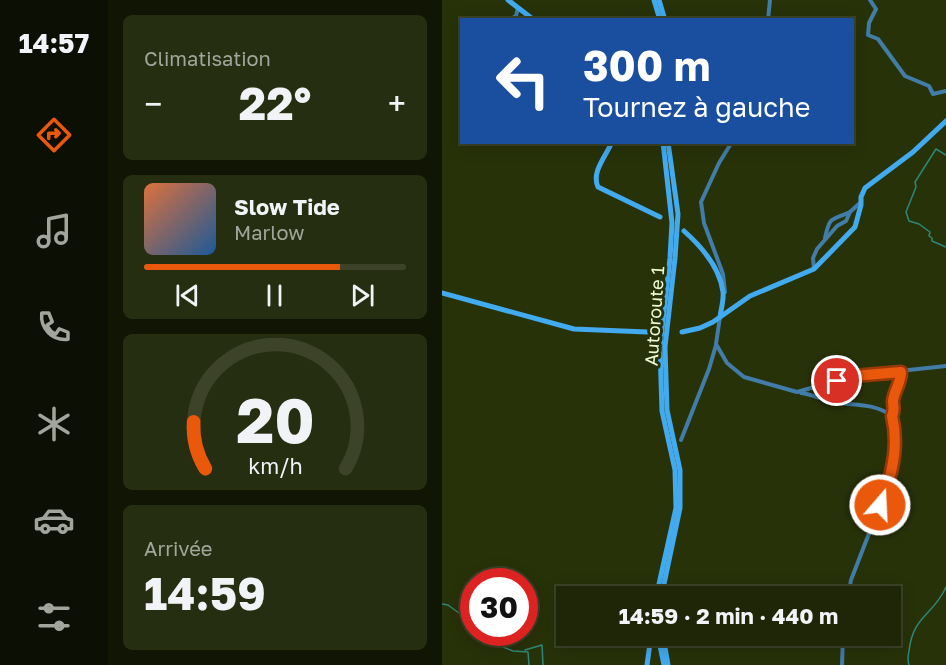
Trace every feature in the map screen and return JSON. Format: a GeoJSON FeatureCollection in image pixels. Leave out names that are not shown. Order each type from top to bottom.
{"type":"FeatureCollection","features":[{"type":"Feature","properties":{"kind":"street"},"geometry":{"type":"LineString","coordinates":[[508,0],[532,18]]}},
{"type":"Feature","properties":{"kind":"street"},"geometry":{"type":"LineString","coordinates":[[657,0],[662,18]]}},
{"type":"Feature","properties":{"kind":"street"},"geometry":{"type":"LineString","coordinates":[[768,18],[770,0]]}},
{"type":"Feature","properties":{"kind":"street"},"geometry":{"type":"LineString","coordinates":[[870,0],[876,9],[869,23],[868,35],[878,39],[907,78],[929,86],[933,94],[946,91]]}},
{"type":"Feature","properties":{"kind":"street"},"geometry":{"type":"LineString","coordinates":[[512,18],[516,16],[518,7]]}},
{"type":"Feature","properties":{"kind":"street"},"geometry":{"type":"LineString","coordinates":[[682,332],[700,328],[750,296],[814,269],[855,227],[865,188],[913,152],[946,121]]}},
{"type":"Feature","properties":{"kind":"street"},"geometry":{"type":"LineString","coordinates":[[611,144],[596,172],[598,187],[660,217]]}},
{"type":"Feature","properties":{"kind":"street","name":"Autoroute 1"},"geometry":{"type":"LineString","coordinates":[[664,586],[680,508],[680,470],[667,410],[665,347],[678,214],[666,144]]}},
{"type":"Feature","properties":{"kind":"street"},"geometry":{"type":"LineString","coordinates":[[722,302],[725,289],[724,274],[703,223],[701,202],[731,144]]}},
{"type":"Feature","properties":{"kind":"street"},"geometry":{"type":"LineString","coordinates":[[814,269],[813,258],[824,242],[837,226],[846,221],[850,212],[862,201]]}},
{"type":"Feature","properties":{"kind":"street"},"geometry":{"type":"LineString","coordinates":[[824,242],[830,220],[835,216],[850,212]]}},
{"type":"Feature","properties":{"kind":"street"},"geometry":{"type":"LineString","coordinates":[[681,440],[709,369],[716,344],[723,292],[712,262],[684,231]]}},
{"type":"Feature","properties":{"kind":"street"},"geometry":{"type":"LineString","coordinates":[[442,293],[574,329],[647,332]]}},
{"type":"Feature","properties":{"kind":"street"},"geometry":{"type":"LineString","coordinates":[[716,344],[727,363],[744,377],[834,402],[879,408],[892,416]]}},
{"type":"Feature","properties":{"kind":"street"},"geometry":{"type":"LineString","coordinates":[[797,392],[853,376],[946,366]]}},
{"type":"Feature","properties":{"kind":"street"},"geometry":{"type":"LineString","coordinates":[[850,586],[887,488],[895,441],[892,416],[893,398],[901,372]]}},
{"type":"Feature","properties":{"kind":"street"},"geometry":{"type":"LineString","coordinates":[[647,665],[650,646]]}},
{"type":"Feature","properties":{"kind":"street"},"geometry":{"type":"LineString","coordinates":[[663,646],[666,665]]}},
{"type":"Feature","properties":{"kind":"street"},"geometry":{"type":"LineString","coordinates":[[843,646],[843,664]]}},
{"type":"Feature","properties":{"kind":"waterway"},"geometry":{"type":"LineString","coordinates":[[946,155],[936,149],[915,182],[916,187],[906,212],[909,221],[919,224],[930,232],[929,236],[932,241],[946,247]]}},
{"type":"Feature","properties":{"kind":"waterway"},"geometry":{"type":"LineString","coordinates":[[909,665],[908,655],[915,630],[919,622],[936,604],[946,587]]}},
{"type":"Feature","properties":{"kind":"waterway"},"geometry":{"type":"LineString","coordinates":[[442,604],[448,605],[460,614]]}},
{"type":"Feature","properties":{"kind":"waterway"},"geometry":{"type":"LineString","coordinates":[[525,650],[542,645],[543,665]]}},
{"type":"Feature","properties":{"kind":"waterway"},"geometry":{"type":"LineString","coordinates":[[502,646],[513,651],[528,652],[529,665]]}},
{"type":"Feature","properties":{"kind":"route"},"geometry":{"type":"LineString","coordinates":[[837,381],[853,376],[901,372],[893,398],[892,416],[895,441],[887,488],[880,505]]}}]}
